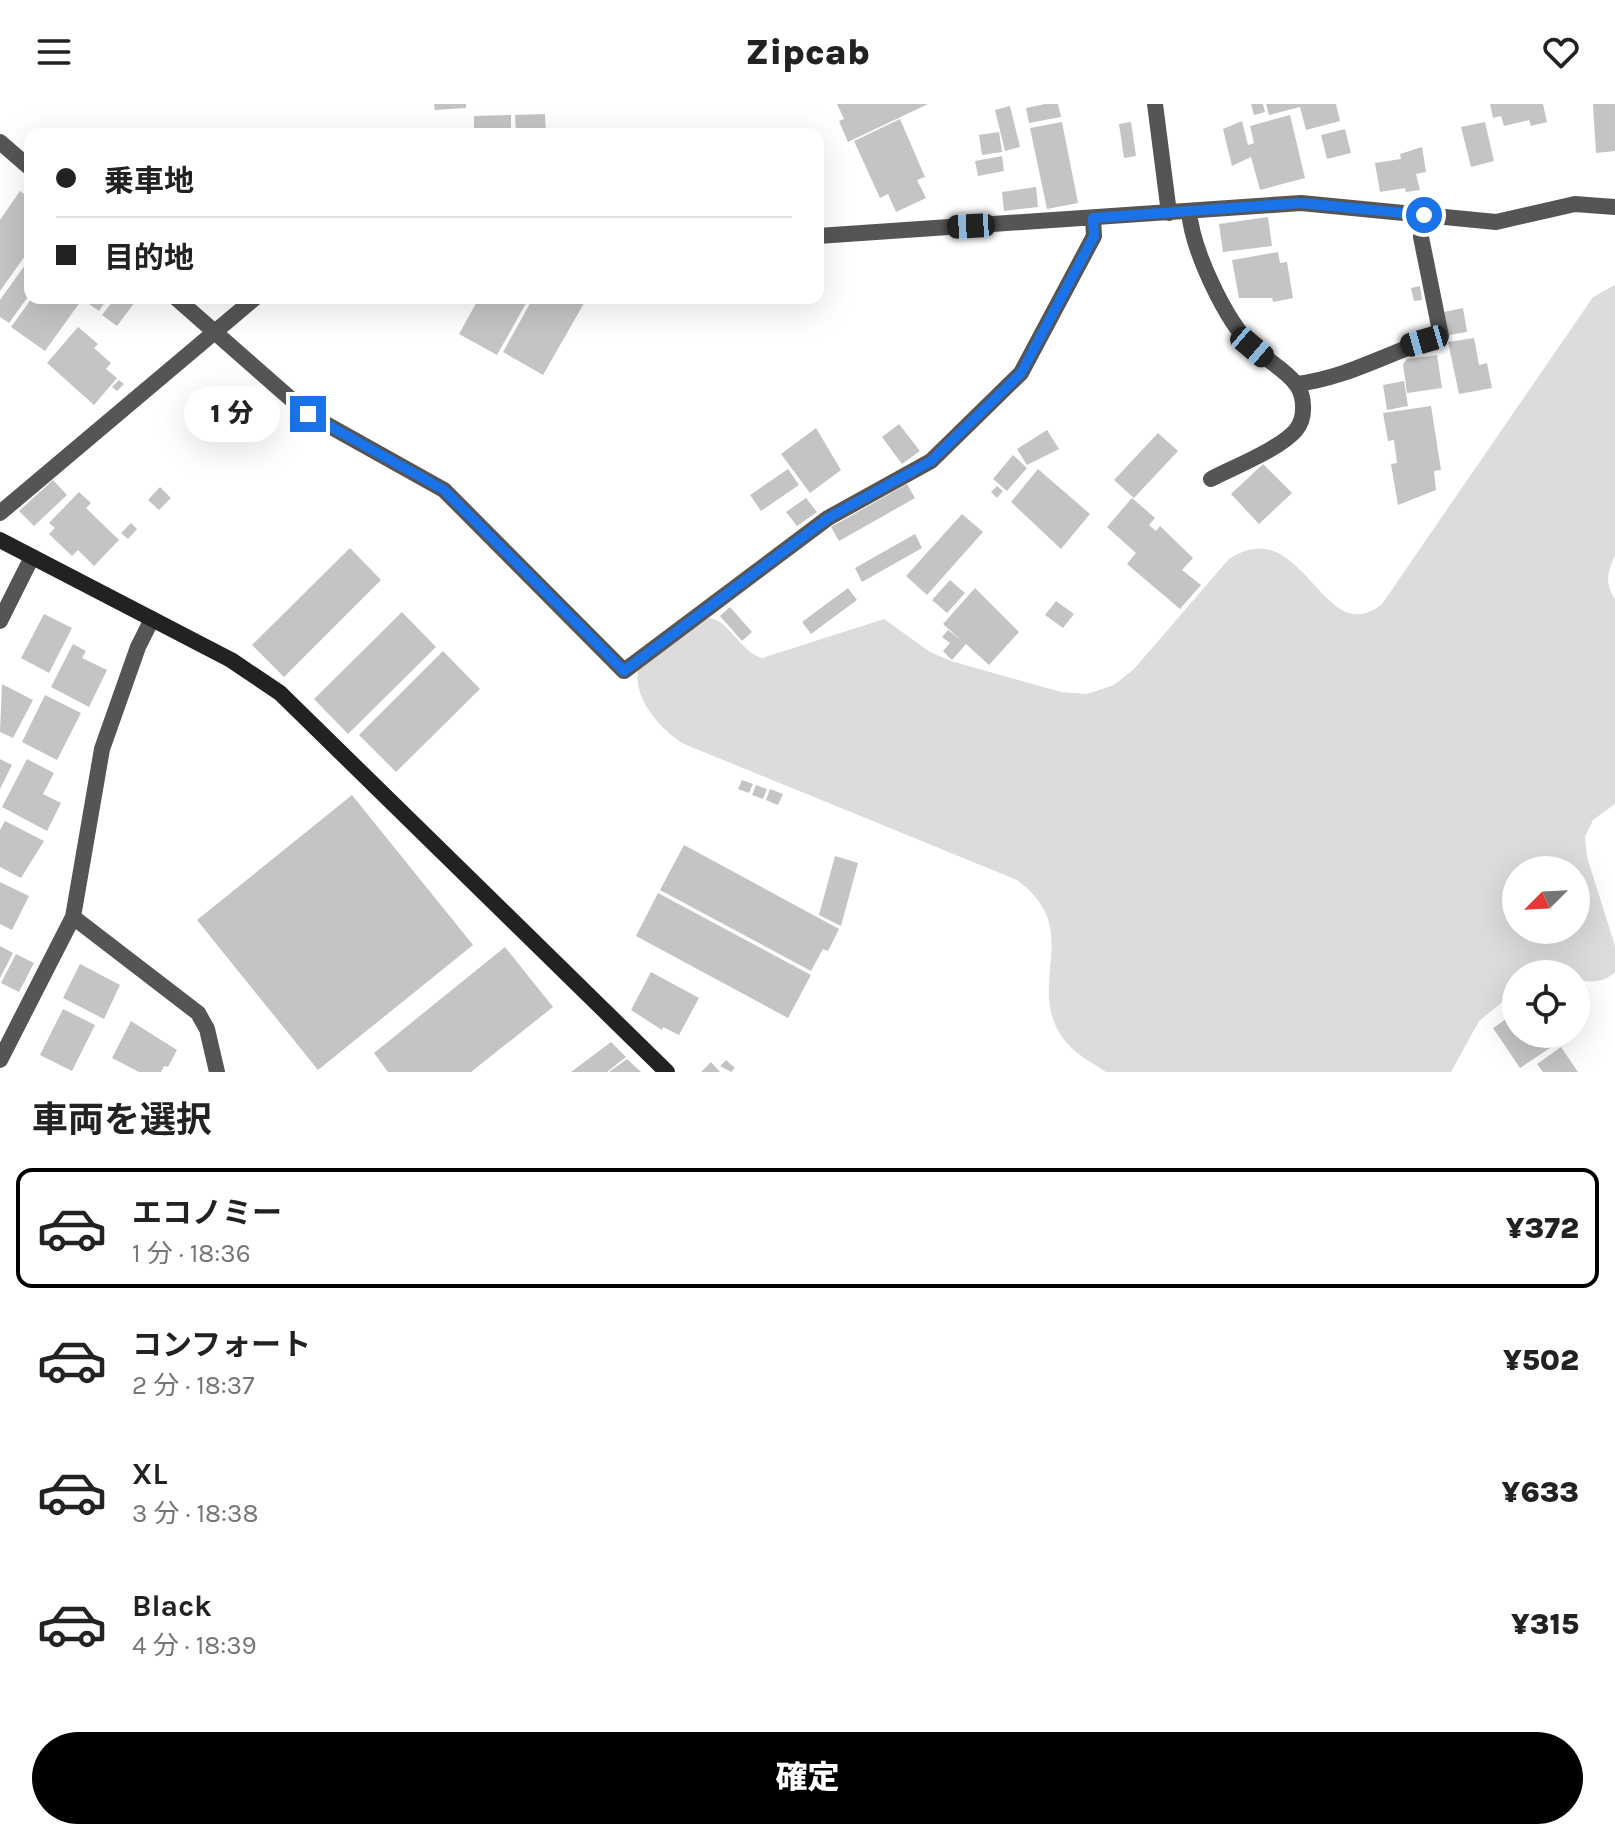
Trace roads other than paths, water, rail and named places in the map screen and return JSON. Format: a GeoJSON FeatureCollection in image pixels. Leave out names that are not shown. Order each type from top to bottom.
{"type":"FeatureCollection","features":[{"type":"Feature","properties":{"kind":"street"},"geometry":{"type":"LineString","coordinates":[[1155,104],[1169,213]]}},
{"type":"Feature","properties":{"kind":"street"},"geometry":{"type":"LineString","coordinates":[[0,142],[24,163]]}},
{"type":"Feature","properties":{"kind":"street"},"geometry":{"type":"LineString","coordinates":[[824,236],[1312,203],[1496,222],[1575,204],[1615,207]]}},
{"type":"Feature","properties":{"kind":"street"},"geometry":{"type":"LineString","coordinates":[[1189,211],[1191,230],[1232,322],[1252,347],[1296,384],[1303,405],[1303,417],[1297,429],[1211,479]]}},
{"type":"Feature","properties":{"kind":"street"},"geometry":{"type":"LineString","coordinates":[[1296,384],[1334,379],[1396,350],[1441,336],[1421,237],[1424,215]]}},
{"type":"Feature","properties":{"kind":"street"},"geometry":{"type":"LineString","coordinates":[[183,304],[322,424],[444,490],[624,671],[828,518],[931,461],[977,418],[1021,373],[1094,236],[1093,218]]}},
{"type":"Feature","properties":{"kind":"street"},"geometry":{"type":"LineString","coordinates":[[0,513],[247,304]]}},
{"type":"Feature","properties":{"kind":"street"},"geometry":{"type":"LineString","coordinates":[[0,540],[231,660],[280,693],[667,1072]]}},
{"type":"Feature","properties":{"kind":"street"},"geometry":{"type":"LineString","coordinates":[[0,621],[32,557]]}},
{"type":"Feature","properties":{"kind":"street"},"geometry":{"type":"LineString","coordinates":[[0,1060],[73,917],[102,749],[138,647],[152,619]]}},
{"type":"Feature","properties":{"kind":"street"},"geometry":{"type":"LineString","coordinates":[[73,917],[198,1013],[207,1029],[217,1072]]}}]}
